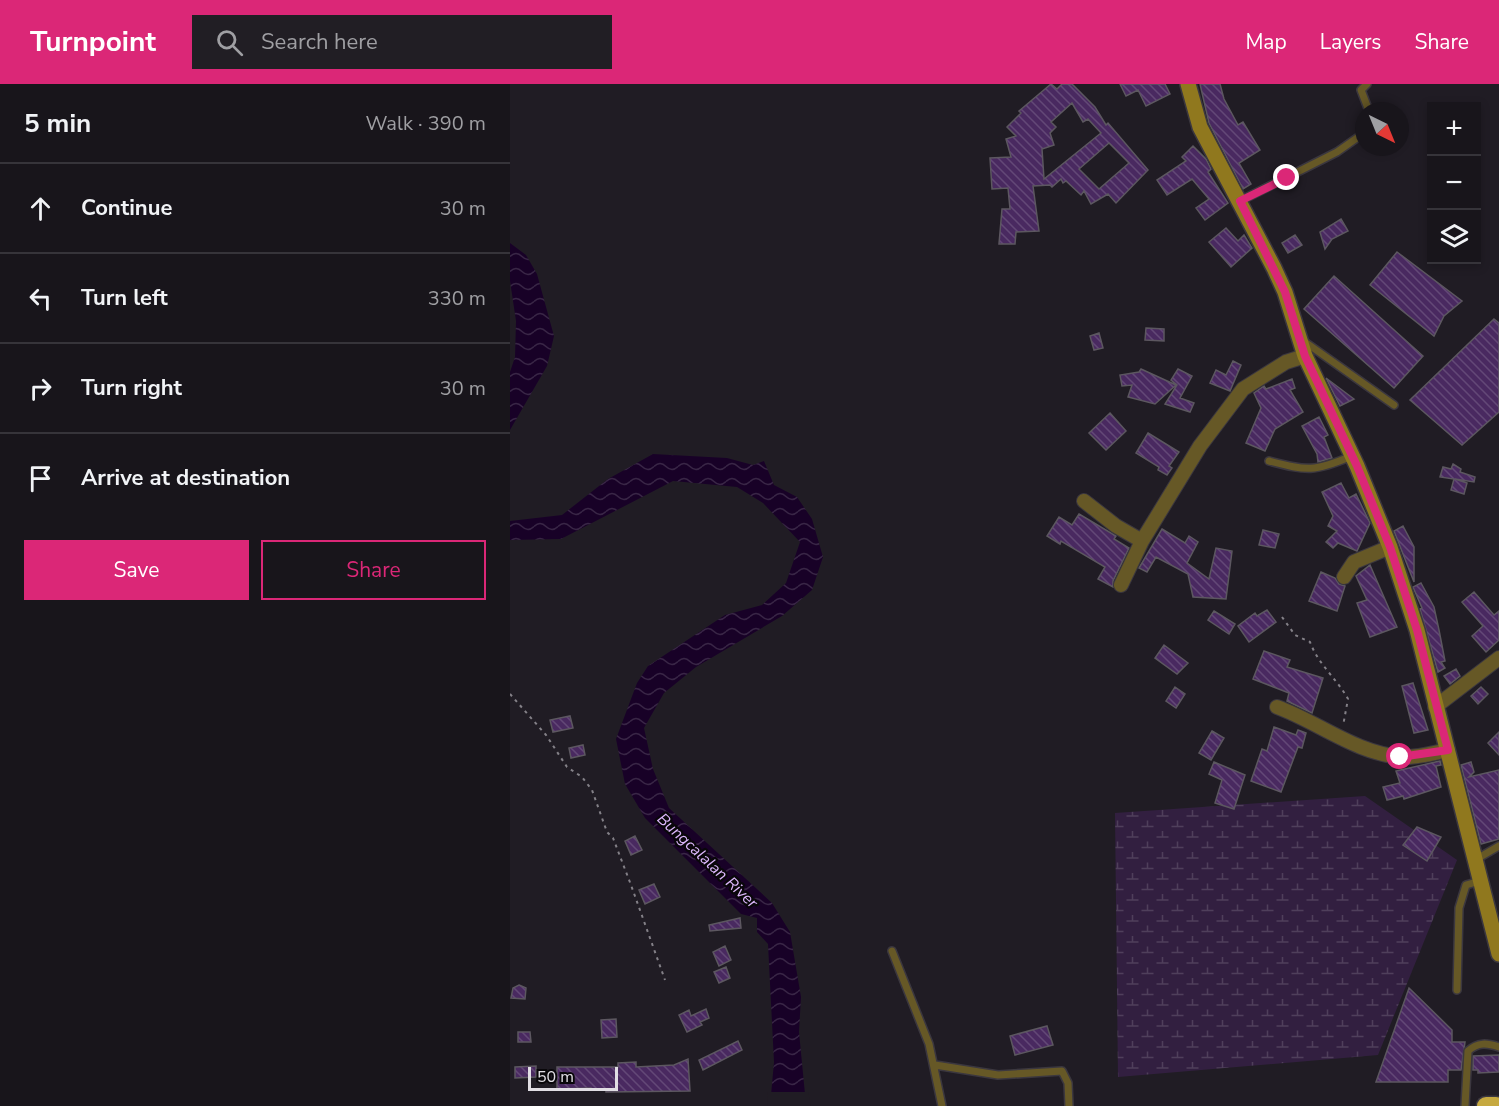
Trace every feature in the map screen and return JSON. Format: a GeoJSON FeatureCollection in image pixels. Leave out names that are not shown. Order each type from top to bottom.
{"type":"FeatureCollection","features":[{"type":"Feature","properties":{"kind":"highway"},"geometry":{"type":"LineString","coordinates":[[1489,1106],[1496,1106]]}},
{"type":"Feature","properties":{"kind":"street"},"geometry":{"type":"LineString","coordinates":[[1188,84],[1200,127],[1285,292],[1305,356],[1352,456],[1390,547],[1417,630],[1499,954]]}},
{"type":"Feature","properties":{"kind":"street"},"geometry":{"type":"LineString","coordinates":[[1121,585],[1142,541],[1200,446],[1243,389],[1286,362],[1305,356]]}},
{"type":"Feature","properties":{"kind":"street"},"geometry":{"type":"LineString","coordinates":[[1084,501],[1116,526],[1142,541]]}},
{"type":"Feature","properties":{"kind":"street"},"geometry":{"type":"LineString","coordinates":[[1344,577],[1354,562],[1390,547]]}},
{"type":"Feature","properties":{"kind":"street"},"geometry":{"type":"LineString","coordinates":[[1435,707],[1499,658]]}},
{"type":"Feature","properties":{"kind":"street"},"geometry":{"type":"LineString","coordinates":[[1277,707],[1346,740],[1400,757],[1448,750]]}},
{"type":"Feature","properties":{"kind":"lane"},"geometry":{"type":"LineString","coordinates":[[1366,102],[1361,90],[1367,84]]}},
{"type":"Feature","properties":{"kind":"lane"},"geometry":{"type":"LineString","coordinates":[[1240,201],[1336,152],[1355,139]]}},
{"type":"Feature","properties":{"kind":"lane"},"geometry":{"type":"LineString","coordinates":[[1300,339],[1394,405]]}},
{"type":"Feature","properties":{"kind":"lane"},"geometry":{"type":"LineString","coordinates":[[1269,461],[1306,470],[1323,468],[1352,456]]}},
{"type":"Feature","properties":{"kind":"lane"},"geometry":{"type":"LineString","coordinates":[[1475,860],[1499,846]]}},
{"type":"Feature","properties":{"kind":"lane"},"geometry":{"type":"LineString","coordinates":[[1457,990],[1459,908],[1466,885],[1480,881]]}},
{"type":"Feature","properties":{"kind":"lane"},"geometry":{"type":"LineString","coordinates":[[892,951],[921,1022],[935,1065],[942,1106]]}},
{"type":"Feature","properties":{"kind":"lane"},"geometry":{"type":"LineString","coordinates":[[1465,1106],[1468,1051],[1474,1046],[1487,1043],[1499,1047]]}},
{"type":"Feature","properties":{"kind":"lane"},"geometry":{"type":"LineString","coordinates":[[935,1065],[998,1075],[1062,1071],[1068,1083],[1069,1106]]}},
{"type":"Feature","properties":{"kind":"path"},"geometry":{"type":"LineString","coordinates":[[1282,617],[1295,635],[1310,642],[1316,659],[1327,667],[1348,699],[1343,726],[1346,740]]}},
{"type":"Feature","properties":{"kind":"path"},"geometry":{"type":"LineString","coordinates":[[510,694],[546,735],[567,767],[582,777],[592,790],[607,832],[613,838],[665,980]]}},
{"type":"Feature","properties":{"kind":"green space"},"geometry":{"type":"Polygon","coordinates":[[[1365,796],[1457,860],[1378,1055],[1118,1077],[1115,813],[1365,796]]]}},
{"type":"Feature","properties":{"kind":"water"},"geometry":{"type":"Polygon","coordinates":[[[510,243],[526,255],[537,274],[554,336],[547,366],[510,430],[510,372],[515,357],[516,321],[510,281],[510,243]]]}},
{"type":"Feature","properties":{"kind":"water","name":"Bungcalalan River"},"geometry":{"type":"Polygon","coordinates":[[[653,454],[727,458],[753,465],[764,461],[774,485],[797,497],[812,519],[823,557],[812,590],[782,616],[696,667],[664,693],[644,728],[653,769],[669,808],[772,903],[790,932],[801,997],[799,1032],[805,1094],[770,1106],[774,1062],[768,944],[757,932],[757,918],[741,914],[645,818],[625,784],[616,739],[637,683],[648,666],[725,615],[762,605],[786,583],[800,542],[763,503],[737,487],[673,481],[561,539],[510,540],[510,521],[562,515],[608,479],[653,454]]]}},
{"type":"Feature","properties":{"kind":"pier"},"geometry":{"type":"Polygon","coordinates":[[[768,1092],[808,1092],[811,1106],[767,1106],[768,1092]]]}},
{"type":"Feature","properties":{"kind":"building"},"geometry":{"type":"Polygon","coordinates":[[[1051,84],[1057,89],[1062,84],[1072,84],[1095,107],[1106,125],[1108,123],[1148,170],[1116,203],[1108,194],[1091,204],[1084,191],[1081,195],[1066,181],[1063,183],[1061,179],[1052,187],[1050,185],[1033,186],[1039,231],[1016,232],[1015,244],[999,244],[1002,209],[1010,209],[1008,188],[992,189],[990,158],[1011,157],[1006,139],[1016,136],[1007,127],[1021,113],[1019,111],[1051,84]],[[1072,103],[1051,122],[1056,127],[1050,133],[1054,145],[1042,149],[1044,179],[1101,133],[1088,119],[1083,122],[1072,103]],[[1109,143],[1079,169],[1099,189],[1129,163],[1109,143]]]}},
{"type":"Feature","properties":{"kind":"building"},"geometry":{"type":"Polygon","coordinates":[[[1120,84],[1165,84],[1170,94],[1146,106],[1138,90],[1126,96],[1120,84]]]}},
{"type":"Feature","properties":{"kind":"building"},"geometry":{"type":"Polygon","coordinates":[[[1200,84],[1220,84],[1224,99],[1238,125],[1243,122],[1260,150],[1239,163],[1251,184],[1243,189],[1209,123],[1200,84]]]}},
{"type":"Feature","properties":{"kind":"building"},"geometry":{"type":"Polygon","coordinates":[[[1193,146],[1206,159],[1211,169],[1208,172],[1228,203],[1205,220],[1196,208],[1209,199],[1192,179],[1167,195],[1157,180],[1186,161],[1182,157],[1193,146]]]}},
{"type":"Feature","properties":{"kind":"building"},"geometry":{"type":"Polygon","coordinates":[[[1341,219],[1348,231],[1332,239],[1325,249],[1320,232],[1341,219]]]}},
{"type":"Feature","properties":{"kind":"building"},"geometry":{"type":"Polygon","coordinates":[[[1226,228],[1238,241],[1244,235],[1252,248],[1231,267],[1209,242],[1226,228]]]}},
{"type":"Feature","properties":{"kind":"building"},"geometry":{"type":"Polygon","coordinates":[[[1295,235],[1302,245],[1288,253],[1282,243],[1295,235]]]}},
{"type":"Feature","properties":{"kind":"building"},"geometry":{"type":"Polygon","coordinates":[[[1397,252],[1462,301],[1444,316],[1434,336],[1370,285],[1397,252]]]}},
{"type":"Feature","properties":{"kind":"building"},"geometry":{"type":"Polygon","coordinates":[[[1334,276],[1423,356],[1394,388],[1304,309],[1334,276]]]}},
{"type":"Feature","properties":{"kind":"building"},"geometry":{"type":"Polygon","coordinates":[[[1494,319],[1499,323],[1499,412],[1462,445],[1410,400],[1494,319]]]}},
{"type":"Feature","properties":{"kind":"building"},"geometry":{"type":"Polygon","coordinates":[[[1146,328],[1164,329],[1164,341],[1145,340],[1146,328]]]}},
{"type":"Feature","properties":{"kind":"building"},"geometry":{"type":"Polygon","coordinates":[[[1099,333],[1103,348],[1094,350],[1090,336],[1099,333]]]}},
{"type":"Feature","properties":{"kind":"building"},"geometry":{"type":"Polygon","coordinates":[[[1233,361],[1241,365],[1230,391],[1210,383],[1216,370],[1226,375],[1233,361]]]}},
{"type":"Feature","properties":{"kind":"building"},"geometry":{"type":"Polygon","coordinates":[[[1141,369],[1176,385],[1155,404],[1128,397],[1132,385],[1122,386],[1120,375],[1139,372],[1141,369]]]}},
{"type":"Feature","properties":{"kind":"building"},"geometry":{"type":"Polygon","coordinates":[[[1178,369],[1192,376],[1180,398],[1194,403],[1190,412],[1165,404],[1177,385],[1171,380],[1178,369]]]}},
{"type":"Feature","properties":{"kind":"building"},"geometry":{"type":"Polygon","coordinates":[[[1326,378],[1354,399],[1340,406],[1326,378]]]}},
{"type":"Feature","properties":{"kind":"building"},"geometry":{"type":"Polygon","coordinates":[[[1292,379],[1295,388],[1290,390],[1303,412],[1275,429],[1265,451],[1246,443],[1261,408],[1254,393],[1264,386],[1266,389],[1292,379]]]}},
{"type":"Feature","properties":{"kind":"building"},"geometry":{"type":"Polygon","coordinates":[[[1110,413],[1126,431],[1106,450],[1089,433],[1110,413]]]}},
{"type":"Feature","properties":{"kind":"building"},"geometry":{"type":"Polygon","coordinates":[[[1319,417],[1328,435],[1324,437],[1332,458],[1318,462],[1317,454],[1302,426],[1319,417]]]}},
{"type":"Feature","properties":{"kind":"building"},"geometry":{"type":"Polygon","coordinates":[[[1148,433],[1179,452],[1169,466],[1172,468],[1167,475],[1158,470],[1159,467],[1136,453],[1148,433]]]}},
{"type":"Feature","properties":{"kind":"building"},"geometry":{"type":"Polygon","coordinates":[[[1453,464],[1461,469],[1460,472],[1475,477],[1474,482],[1455,479],[1467,483],[1464,494],[1451,490],[1454,479],[1440,477],[1443,467],[1451,469],[1453,464]]]}},
{"type":"Feature","properties":{"kind":"building"},"geometry":{"type":"Polygon","coordinates":[[[1341,483],[1349,498],[1356,494],[1370,523],[1357,551],[1338,543],[1333,548],[1326,542],[1337,531],[1328,526],[1333,516],[1322,492],[1341,483]]]}},
{"type":"Feature","properties":{"kind":"building"},"geometry":{"type":"Polygon","coordinates":[[[1079,514],[1116,536],[1114,539],[1129,548],[1113,581],[1113,587],[1098,579],[1105,567],[1061,541],[1060,544],[1047,536],[1059,517],[1072,525],[1079,514]]]}},
{"type":"Feature","properties":{"kind":"building"},"geometry":{"type":"Polygon","coordinates":[[[1403,526],[1414,547],[1414,582],[1394,531],[1403,526]]]}},
{"type":"Feature","properties":{"kind":"building"},"geometry":{"type":"Polygon","coordinates":[[[1162,529],[1185,543],[1189,536],[1198,542],[1187,563],[1209,579],[1216,548],[1232,551],[1226,599],[1193,597],[1188,574],[1156,557],[1147,572],[1139,568],[1162,529]]]}},
{"type":"Feature","properties":{"kind":"building"},"geometry":{"type":"Polygon","coordinates":[[[1263,530],[1279,534],[1275,548],[1259,545],[1263,530]]]}},
{"type":"Feature","properties":{"kind":"building"},"geometry":{"type":"Polygon","coordinates":[[[1370,565],[1397,627],[1370,637],[1357,603],[1367,600],[1356,576],[1370,565]]]}},
{"type":"Feature","properties":{"kind":"building"},"geometry":{"type":"Polygon","coordinates":[[[1321,572],[1335,578],[1339,584],[1345,586],[1337,611],[1309,601],[1321,572]]]}},
{"type":"Feature","properties":{"kind":"building"},"geometry":{"type":"Polygon","coordinates":[[[1421,583],[1434,607],[1445,661],[1441,662],[1445,668],[1438,672],[1420,609],[1422,608],[1413,587],[1421,583]]]}},
{"type":"Feature","properties":{"kind":"building"},"geometry":{"type":"Polygon","coordinates":[[[1474,592],[1494,615],[1499,611],[1499,640],[1486,652],[1472,636],[1483,626],[1462,602],[1474,592]]]}},
{"type":"Feature","properties":{"kind":"building"},"geometry":{"type":"Polygon","coordinates":[[[1267,610],[1276,622],[1249,642],[1238,626],[1255,613],[1257,616],[1267,610]]]}},
{"type":"Feature","properties":{"kind":"building"},"geometry":{"type":"Polygon","coordinates":[[[1214,611],[1235,624],[1229,634],[1208,620],[1214,611]]]}},
{"type":"Feature","properties":{"kind":"building"},"geometry":{"type":"Polygon","coordinates":[[[1164,645],[1188,663],[1177,674],[1155,658],[1164,645]]]}},
{"type":"Feature","properties":{"kind":"building"},"geometry":{"type":"Polygon","coordinates":[[[1264,651],[1290,660],[1287,667],[1323,678],[1312,713],[1287,701],[1289,693],[1253,679],[1264,651]]]}},
{"type":"Feature","properties":{"kind":"building"},"geometry":{"type":"Polygon","coordinates":[[[1456,669],[1460,676],[1450,684],[1444,676],[1456,669]]]}},
{"type":"Feature","properties":{"kind":"building"},"geometry":{"type":"Polygon","coordinates":[[[1413,683],[1428,730],[1414,733],[1402,686],[1413,683]]]}},
{"type":"Feature","properties":{"kind":"building"},"geometry":{"type":"Polygon","coordinates":[[[1175,687],[1185,694],[1176,708],[1166,701],[1175,687]]]}},
{"type":"Feature","properties":{"kind":"building"},"geometry":{"type":"Polygon","coordinates":[[[1481,687],[1488,694],[1478,704],[1471,696],[1481,687]]]}},
{"type":"Feature","properties":{"kind":"building"},"geometry":{"type":"Polygon","coordinates":[[[570,716],[573,728],[553,732],[550,720],[570,716]]]}},
{"type":"Feature","properties":{"kind":"building"},"geometry":{"type":"Polygon","coordinates":[[[1274,727],[1296,735],[1298,730],[1306,733],[1302,748],[1298,747],[1281,792],[1251,781],[1262,749],[1267,751],[1274,727]]]}},
{"type":"Feature","properties":{"kind":"building"},"geometry":{"type":"Polygon","coordinates":[[[1212,731],[1224,738],[1211,760],[1199,753],[1212,731]]]}},
{"type":"Feature","properties":{"kind":"building"},"geometry":{"type":"Polygon","coordinates":[[[1499,732],[1499,755],[1488,743],[1499,732]]]}},
{"type":"Feature","properties":{"kind":"building"},"geometry":{"type":"Polygon","coordinates":[[[583,745],[585,755],[571,758],[569,748],[583,745]]]}},
{"type":"Feature","properties":{"kind":"building"},"geometry":{"type":"Polygon","coordinates":[[[1440,761],[1441,765],[1436,766],[1441,787],[1404,799],[1403,796],[1387,800],[1383,787],[1400,783],[1396,771],[1440,761]]]}},
{"type":"Feature","properties":{"kind":"building"},"geometry":{"type":"Polygon","coordinates":[[[1214,762],[1245,775],[1234,809],[1215,803],[1222,780],[1209,774],[1214,762]]]}},
{"type":"Feature","properties":{"kind":"building"},"geometry":{"type":"Polygon","coordinates":[[[1471,762],[1474,772],[1469,777],[1499,770],[1499,839],[1481,844],[1461,765],[1471,762]]]}},
{"type":"Feature","properties":{"kind":"building"},"geometry":{"type":"Polygon","coordinates":[[[1417,827],[1441,837],[1427,861],[1403,845],[1417,827]]]}},
{"type":"Feature","properties":{"kind":"building"},"geometry":{"type":"Polygon","coordinates":[[[635,836],[642,850],[631,855],[625,841],[635,836]]]}},
{"type":"Feature","properties":{"kind":"building"},"geometry":{"type":"Polygon","coordinates":[[[654,884],[660,897],[645,904],[639,890],[654,884]]]}},
{"type":"Feature","properties":{"kind":"building"},"geometry":{"type":"Polygon","coordinates":[[[740,918],[741,928],[710,931],[709,925],[740,918]]]}},
{"type":"Feature","properties":{"kind":"building"},"geometry":{"type":"Polygon","coordinates":[[[725,946],[731,960],[719,966],[713,952],[725,946]]]}},
{"type":"Feature","properties":{"kind":"building"},"geometry":{"type":"Polygon","coordinates":[[[726,967],[730,978],[719,983],[714,972],[726,967]]]}},
{"type":"Feature","properties":{"kind":"building"},"geometry":{"type":"Polygon","coordinates":[[[519,985],[526,988],[525,999],[511,998],[513,988],[519,985]]]}},
{"type":"Feature","properties":{"kind":"building"},"geometry":{"type":"Polygon","coordinates":[[[1409,988],[1452,1030],[1452,1042],[1465,1042],[1461,1070],[1448,1070],[1448,1082],[1376,1082],[1409,988]]]}},
{"type":"Feature","properties":{"kind":"building"},"geometry":{"type":"Polygon","coordinates":[[[706,1009],[709,1018],[700,1022],[702,1025],[687,1032],[679,1015],[689,1010],[691,1016],[706,1009]]]}},
{"type":"Feature","properties":{"kind":"building"},"geometry":{"type":"Polygon","coordinates":[[[616,1019],[617,1037],[602,1038],[601,1020],[616,1019]]]}},
{"type":"Feature","properties":{"kind":"building"},"geometry":{"type":"Polygon","coordinates":[[[1047,1026],[1053,1045],[1015,1055],[1010,1036],[1047,1026]]]}},
{"type":"Feature","properties":{"kind":"building"},"geometry":{"type":"Polygon","coordinates":[[[518,1032],[530,1032],[531,1042],[518,1042],[518,1032]]]}},
{"type":"Feature","properties":{"kind":"building"},"geometry":{"type":"Polygon","coordinates":[[[738,1041],[742,1050],[703,1070],[699,1060],[738,1041]]]}},
{"type":"Feature","properties":{"kind":"building"},"geometry":{"type":"Polygon","coordinates":[[[1499,1055],[1499,1072],[1478,1073],[1478,1070],[1473,1070],[1473,1056],[1499,1055]]]}},
{"type":"Feature","properties":{"kind":"building"},"geometry":{"type":"Polygon","coordinates":[[[688,1059],[690,1091],[606,1092],[606,1089],[591,1090],[591,1088],[557,1089],[557,1067],[618,1067],[618,1063],[636,1062],[636,1067],[674,1065],[688,1059]]]}},
{"type":"Feature","properties":{"kind":"building"},"geometry":{"type":"Polygon","coordinates":[[[536,1066],[536,1077],[515,1078],[515,1067],[536,1066]]]}},
{"type":"Feature","properties":{"kind":"route"},"geometry":{"type":"LineString","coordinates":[[1287,178],[1240,201],[1285,292],[1305,356],[1357,466],[1390,547],[1417,630],[1435,707],[1448,750],[1414,757],[1400,757]]}}]}
